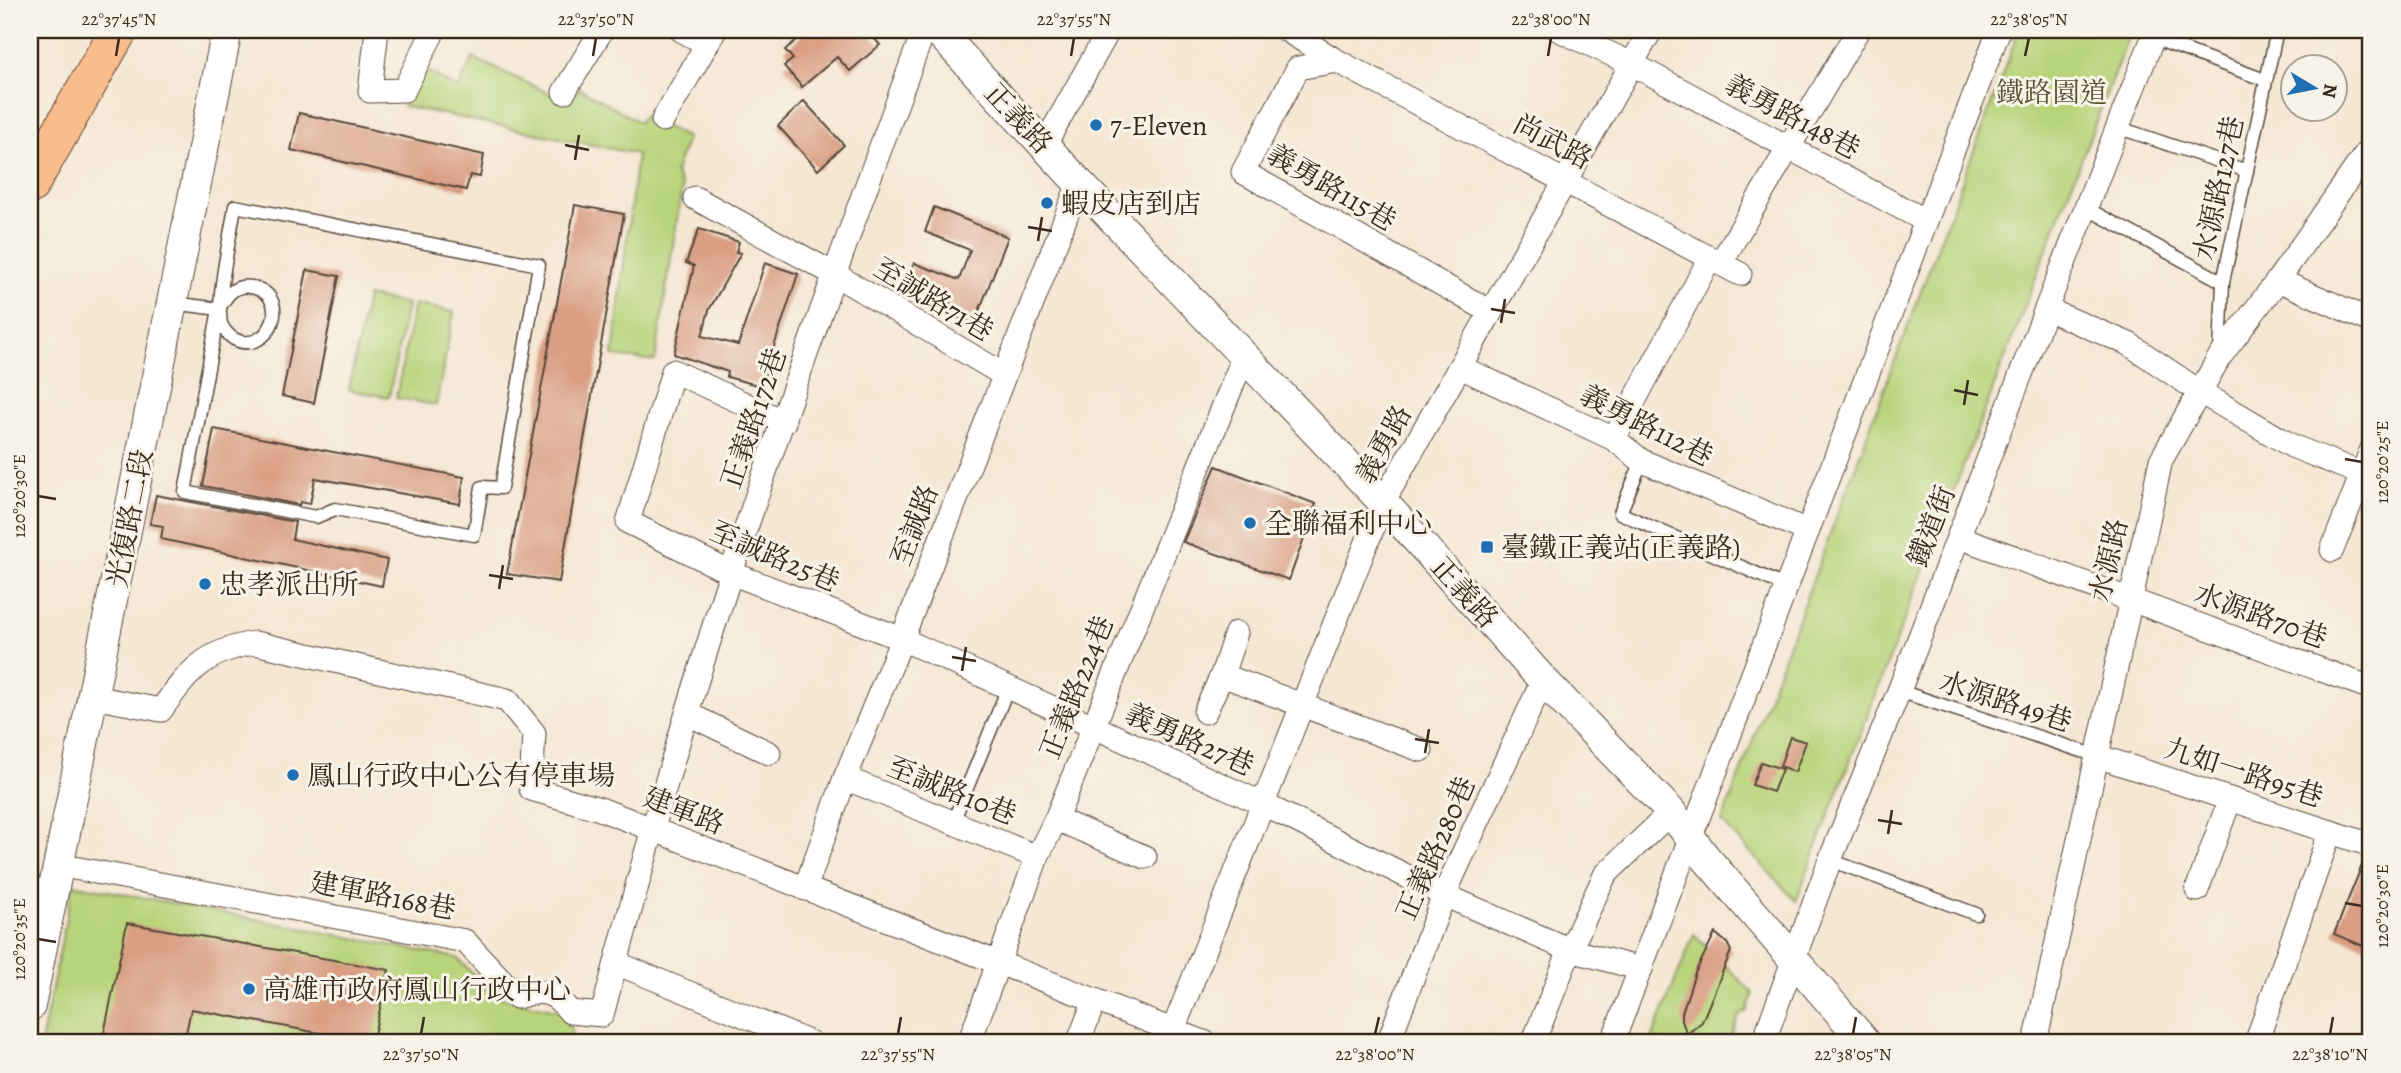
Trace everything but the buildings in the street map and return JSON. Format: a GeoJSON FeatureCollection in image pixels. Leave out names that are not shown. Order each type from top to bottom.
{"type":"FeatureCollection","features":[{"type":"Feature","properties":{"kind":"main road"},"geometry":{"type":"LineString","coordinates":[[30,185],[116,31]]}},
{"type":"Feature","properties":{"kind":"street","name":"光復路二段"},"geometry":{"type":"LineString","coordinates":[[30,1006],[47,878],[93,697],[227,30]]}},
{"type":"Feature","properties":{"kind":"street"},"geometry":{"type":"LineString","coordinates":[[377,30],[370,91],[404,90],[434,30]]}},
{"type":"Feature","properties":{"kind":"street"},"geometry":{"type":"LineString","coordinates":[[564,92],[602,30]]}},
{"type":"Feature","properties":{"kind":"street"},"geometry":{"type":"LineString","coordinates":[[663,120],[711,37],[681,30]]}},
{"type":"Feature","properties":{"kind":"street","name":"正義路172巷"},"geometry":{"type":"LineString","coordinates":[[653,830],[731,573],[834,274],[924,30]]}},
{"type":"Feature","properties":{"kind":"street","name":"正義路"},"geometry":{"type":"LineString","coordinates":[[937,30],[1383,502],[1544,680],[1671,812],[1866,1043]]}},
{"type":"Feature","properties":{"kind":"street"},"geometry":{"type":"LineString","coordinates":[[1044,146],[1109,30]]}},
{"type":"Feature","properties":{"kind":"street","name":"尚武路"},"geometry":{"type":"LineString","coordinates":[[1286,30],[1337,61],[1723,265]]}},
{"type":"Feature","properties":{"kind":"street","name":"義勇路148巷"},"geometry":{"type":"LineString","coordinates":[[1559,30],[1632,64],[1926,221]]}},
{"type":"Feature","properties":{"kind":"street","name":"義勇路"},"geometry":{"type":"LineString","coordinates":[[1173,1030],[1383,502],[1651,30]]}},
{"type":"Feature","properties":{"kind":"street"},"geometry":{"type":"LineString","coordinates":[[1614,439],[1723,265],[1787,147],[1858,30]]}},
{"type":"Feature","properties":{"kind":"street"},"geometry":{"type":"LineString","coordinates":[[1612,1043],[1999,30]]}},
{"type":"Feature","properties":{"kind":"street","name":"鐵道街"},"geometry":{"type":"LineString","coordinates":[[1763,1043],[1830,860],[1899,691],[2155,34]]}},
{"type":"Feature","properties":{"kind":"street","name":"義勇路115巷"},"geometry":{"type":"LineString","coordinates":[[1337,61],[1298,68],[1242,172],[1491,312]]}},
{"type":"Feature","properties":{"kind":"street","name":"水源路"},"geometry":{"type":"LineString","coordinates":[[2035,1043],[2129,598],[2161,460],[2219,358],[2278,280],[2371,146]]}},
{"type":"Feature","properties":{"kind":"street","name":"至誠路"},"geometry":{"type":"LineString","coordinates":[[805,889],[845,778],[902,639],[1079,183]]}},
{"type":"Feature","properties":{"kind":"street","name":"至誠路71巷"},"geometry":{"type":"LineString","coordinates":[[695,198],[834,274],[1004,374]]}},
{"type":"Feature","properties":{"kind":"street"},"geometry":{"type":"LineString","coordinates":[[2278,280],[2371,321]]}},
{"type":"Feature","properties":{"kind":"street"},"geometry":{"type":"LineString","coordinates":[[2046,309],[2129,344],[2200,392],[2292,446],[2362,474]]}},
{"type":"Feature","properties":{"kind":"street","name":"正義路224巷"},"geometry":{"type":"LineString","coordinates":[[969,1043],[1037,857],[1056,819],[1244,356]]}},
{"type":"Feature","properties":{"kind":"street","name":"義勇路112巷"},"geometry":{"type":"LineString","coordinates":[[1460,367],[1614,439],[1642,461],[1808,531]]}},
{"type":"Feature","properties":{"kind":"street","name":"至誠路25巷"},"geometry":{"type":"LineString","coordinates":[[783,422],[673,371],[628,522],[731,573],[902,639],[1008,688]]}},
{"type":"Feature","properties":{"kind":"street"},"geometry":{"type":"LineString","coordinates":[[2332,550],[2371,451]]}},
{"type":"Feature","properties":{"kind":"street","name":"水源路70巷"},"geometry":{"type":"LineString","coordinates":[[1959,537],[2371,688]]}},
{"type":"Feature","properties":{"kind":"street"},"geometry":{"type":"LineString","coordinates":[[1205,712],[1222,675],[1236,633]]}},
{"type":"Feature","properties":{"kind":"street","name":"建軍路"},"geometry":{"type":"LineString","coordinates":[[93,697],[162,710],[181,683],[209,656],[230,646],[255,642],[507,700],[534,733],[531,789],[600,809],[1206,1043]]}},
{"type":"Feature","properties":{"kind":"street"},"geometry":{"type":"LineString","coordinates":[[1222,675],[1421,750]]}},
{"type":"Feature","properties":{"kind":"street","name":"正義路280巷"},"geometry":{"type":"LineString","coordinates":[[1388,1043],[1444,895],[1544,680]]}},
{"type":"Feature","properties":{"kind":"street","name":"義勇路27巷"},"geometry":{"type":"LineString","coordinates":[[1008,688],[1263,804],[1444,895],[1570,950],[1641,969]]}},
{"type":"Feature","properties":{"kind":"street"},"geometry":{"type":"LineString","coordinates":[[688,714],[769,753]]}},
{"type":"Feature","properties":{"kind":"street","name":"九如一路95巷"},"geometry":{"type":"LineString","coordinates":[[2097,757],[2371,845]]}},
{"type":"Feature","properties":{"kind":"street","name":"至誠路10巷"},"geometry":{"type":"LineString","coordinates":[[845,778],[1037,857]]}},
{"type":"Feature","properties":{"kind":"street"},"geometry":{"type":"LineString","coordinates":[[2197,890],[2230,799]]}},
{"type":"Feature","properties":{"kind":"street"},"geometry":{"type":"LineString","coordinates":[[1534,1043],[1570,950],[1605,875],[1671,812]]}},
{"type":"Feature","properties":{"kind":"street"},"geometry":{"type":"LineString","coordinates":[[1056,819],[1145,857]]}},
{"type":"Feature","properties":{"kind":"street","name":"建軍路168巷"},"geometry":{"type":"LineString","coordinates":[[47,878],[465,941],[517,997],[538,990],[559,999],[570,1012],[602,1015],[653,830]]}},
{"type":"Feature","properties":{"kind":"street"},"geometry":{"type":"LineString","coordinates":[[2256,1043],[2330,832]]}},
{"type":"Feature","properties":{"kind":"street"},"geometry":{"type":"LineString","coordinates":[[616,963],[811,1043]]}},
{"type":"Feature","properties":{"kind":"street"},"geometry":{"type":"LineString","coordinates":[[1078,1043],[1095,1000]]}},
{"type":"Feature","properties":{"kind":"lane","name":"水源路127巷"},"geometry":{"type":"LineString","coordinates":[[2219,358],[2223,282],[2277,30]]}},
{"type":"Feature","properties":{"kind":"lane"},"geometry":{"type":"LineString","coordinates":[[2155,34],[2266,80]]}},
{"type":"Feature","properties":{"kind":"lane"},"geometry":{"type":"LineString","coordinates":[[2117,127],[2248,171]]}},
{"type":"Feature","properties":{"kind":"lane"},"geometry":{"type":"LineString","coordinates":[[219,309],[222,327],[234,339],[251,342],[267,334],[275,319],[272,301],[260,289],[252,287],[243,286],[228,294],[219,309],[185,492],[316,517],[335,509],[474,535],[482,487],[501,488],[539,265],[235,206],[219,309]]}},
{"type":"Feature","properties":{"kind":"lane"},"geometry":{"type":"LineString","coordinates":[[2086,208],[2223,282]]}},
{"type":"Feature","properties":{"kind":"lane"},"geometry":{"type":"LineString","coordinates":[[172,303],[219,309]]}},
{"type":"Feature","properties":{"kind":"lane"},"geometry":{"type":"LineString","coordinates":[[1642,461],[1620,513],[1787,587]]}},
{"type":"Feature","properties":{"kind":"lane"},"geometry":{"type":"LineString","coordinates":[[953,822],[1008,688]]}},
{"type":"Feature","properties":{"kind":"lane","name":"水源路49巷"},"geometry":{"type":"LineString","coordinates":[[1899,691],[2097,757]]}},
{"type":"Feature","properties":{"kind":"lane"},"geometry":{"type":"LineString","coordinates":[[1830,860],[1976,914]]}},
{"type":"Feature","properties":{"kind":"green space","name":"鐵路園道"},"geometry":{"type":"Polygon","coordinates":[[[2019,30],[2131,30],[1796,901],[1722,822],[2019,30]]]}},
{"type":"Feature","properties":{"kind":"green space"},"geometry":{"type":"Polygon","coordinates":[[[473,58],[568,102],[579,88],[639,122],[644,115],[687,138],[675,172],[682,188],[655,361],[613,356],[637,154],[403,106],[425,69],[458,89],[473,58]]]}},
{"type":"Feature","properties":{"kind":"green space"},"geometry":{"type":"Polygon","coordinates":[[[367,296],[407,304],[389,397],[349,390],[367,296]]]}},
{"type":"Feature","properties":{"kind":"green space"},"geometry":{"type":"Polygon","coordinates":[[[414,304],[454,312],[436,405],[396,398],[414,304]]]}},
{"type":"Feature","properties":{"kind":"green space"},"geometry":{"type":"Polygon","coordinates":[[[73,884],[457,958],[495,996],[560,1011],[572,1028],[569,1043],[41,1043],[73,884]]]}},
{"type":"Feature","properties":{"kind":"green space"},"geometry":{"type":"Polygon","coordinates":[[[1694,934],[1753,993],[1747,1011],[1739,1016],[1728,1043],[1650,1043],[1694,934]]]}},
{"type":"Feature","properties":{"kind":"place","name":"7-Eleven"},"geometry":{"type":"Point","coordinates":[1096,125]}},
{"type":"Feature","properties":{"kind":"place","name":"蝦皮店到店"},"geometry":{"type":"Point","coordinates":[1047,203]}},
{"type":"Feature","properties":{"kind":"place","name":"全聯福利中心"},"geometry":{"type":"Point","coordinates":[1250,523]}},
{"type":"Feature","properties":{"kind":"place","name":"臺鐵正義站(正義路)"},"geometry":{"type":"Point","coordinates":[1487,547]}},
{"type":"Feature","properties":{"kind":"place","name":"忠孝派出所"},"geometry":{"type":"Point","coordinates":[205,584]}},
{"type":"Feature","properties":{"kind":"place","name":"鳳山行政中心公有停車場"},"geometry":{"type":"Point","coordinates":[293,775]}},
{"type":"Feature","properties":{"kind":"place","name":"高雄市政府鳳山行政中心"},"geometry":{"type":"Point","coordinates":[249,989]}}]}
